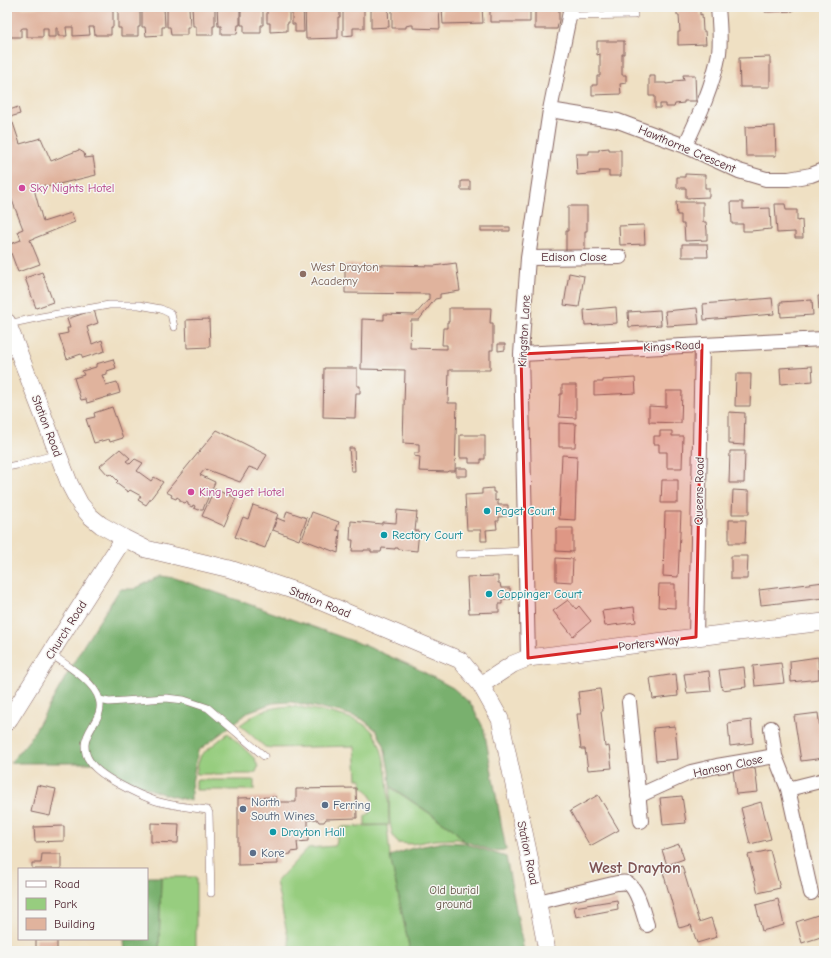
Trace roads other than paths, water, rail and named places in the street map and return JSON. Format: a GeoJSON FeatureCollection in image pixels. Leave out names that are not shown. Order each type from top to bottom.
{"type":"FeatureCollection","features":[{"type":"Feature","properties":{"kind":"street"},"geometry":{"type":"LineString","coordinates":[[686,146],[706,98],[718,58],[718,7]]}},
{"type":"Feature","properties":{"kind":"street","name":"Kingston Lane"},"geometry":{"type":"LineString","coordinates":[[528,658],[521,354],[528,258],[550,110],[570,12]]}},
{"type":"Feature","properties":{"kind":"street","name":"Hawthorne Crescent"},"geometry":{"type":"LineString","coordinates":[[550,110],[618,121],[686,146],[739,171],[766,179],[789,179],[811,175],[824,170]]}},
{"type":"Feature","properties":{"kind":"street","name":"Edison Close"},"geometry":{"type":"LineString","coordinates":[[528,258],[620,257]]}},
{"type":"Feature","properties":{"kind":"street","name":"Station Road"},"geometry":{"type":"LineString","coordinates":[[7,323],[70,485],[80,504],[90,516],[101,525],[146,548],[230,569],[298,592],[460,660],[481,685],[500,719],[547,951]]}},
{"type":"Feature","properties":{"kind":"street","name":"Kings Road"},"geometry":{"type":"LineString","coordinates":[[521,354],[824,339]]}},
{"type":"Feature","properties":{"kind":"street","name":"Queens Road"},"geometry":{"type":"LineString","coordinates":[[696,637],[702,345]]}},
{"type":"Feature","properties":{"kind":"street","name":"Church Road"},"geometry":{"type":"LineString","coordinates":[[7,722],[124,538]]}},
{"type":"Feature","properties":{"kind":"street","name":"Porters Way"},"geometry":{"type":"LineString","coordinates":[[481,685],[513,664],[528,658],[824,622]]}},
{"type":"Feature","properties":{"kind":"street"},"geometry":{"type":"LineString","coordinates":[[629,702],[641,821]]}},
{"type":"Feature","properties":{"kind":"street"},"geometry":{"type":"LineString","coordinates":[[771,728],[775,756],[788,789],[811,893]]}},
{"type":"Feature","properties":{"kind":"street","name":"Hanson Close"},"geometry":{"type":"LineString","coordinates":[[638,796],[691,772],[775,756]]}},
{"type":"Feature","properties":{"kind":"street"},"geometry":{"type":"LineString","coordinates":[[788,789],[824,780]]}},
{"type":"Feature","properties":{"kind":"street"},"geometry":{"type":"LineString","coordinates":[[538,902],[625,882],[636,892],[647,925]]}},
{"type":"Feature","properties":{"kind":"lane"},"geometry":{"type":"LineString","coordinates":[[570,12],[634,15]]}},
{"type":"Feature","properties":{"kind":"lane"},"geometry":{"type":"LineString","coordinates":[[7,323],[109,305],[139,305],[162,309],[171,314],[174,327]]}},
{"type":"Feature","properties":{"kind":"lane"},"geometry":{"type":"LineString","coordinates":[[7,466],[17,465],[58,454]]}},
{"type":"Feature","properties":{"kind":"lane"},"geometry":{"type":"LineString","coordinates":[[459,554],[526,551]]}},
{"type":"Feature","properties":{"kind":"lane"},"geometry":{"type":"LineString","coordinates":[[50,654],[88,682],[96,691],[100,700],[100,713],[86,741],[85,748],[88,760],[100,771],[127,789],[156,801],[207,810],[210,815],[211,894]]}},
{"type":"Feature","properties":{"kind":"lane"},"geometry":{"type":"LineString","coordinates":[[100,700],[110,702],[166,698],[184,700],[208,708],[264,756]]}},
{"type":"Feature","properties":{"kind":"place","name":"Sky Nights Hotel"},"geometry":{"type":"Point","coordinates":[22,188]}},
{"type":"Feature","properties":{"kind":"place","name":"West Drayton Academy"},"geometry":{"type":"Point","coordinates":[303,274]}},
{"type":"Feature","properties":{"kind":"place","name":"King Paget Hotel"},"geometry":{"type":"Point","coordinates":[191,492]}},
{"type":"Feature","properties":{"kind":"place","name":"Paget Court"},"geometry":{"type":"Point","coordinates":[487,511]}},
{"type":"Feature","properties":{"kind":"place","name":"Rectory Court"},"geometry":{"type":"Point","coordinates":[384,535]}},
{"type":"Feature","properties":{"kind":"place","name":"Coppinger Court"},"geometry":{"type":"Point","coordinates":[489,594]}},
{"type":"Feature","properties":{"kind":"place","name":"Ferring"},"geometry":{"type":"Point","coordinates":[325,805]}},
{"type":"Feature","properties":{"kind":"place","name":"North South Wines"},"geometry":{"type":"Point","coordinates":[243,809]}},
{"type":"Feature","properties":{"kind":"place","name":"Drayton Hall"},"geometry":{"type":"Point","coordinates":[273,832]}},
{"type":"Feature","properties":{"kind":"place","name":"Kore"},"geometry":{"type":"Point","coordinates":[253,853]}},
{"type":"Feature","properties":{"kind":"district","name":"West Drayton"},"geometry":{"type":"Point","coordinates":[635,867]}},
{"type":"Feature","properties":{"kind":"park label","name":"Old burial ground"},"geometry":{"type":"Point","coordinates":[454,897]}}]}
